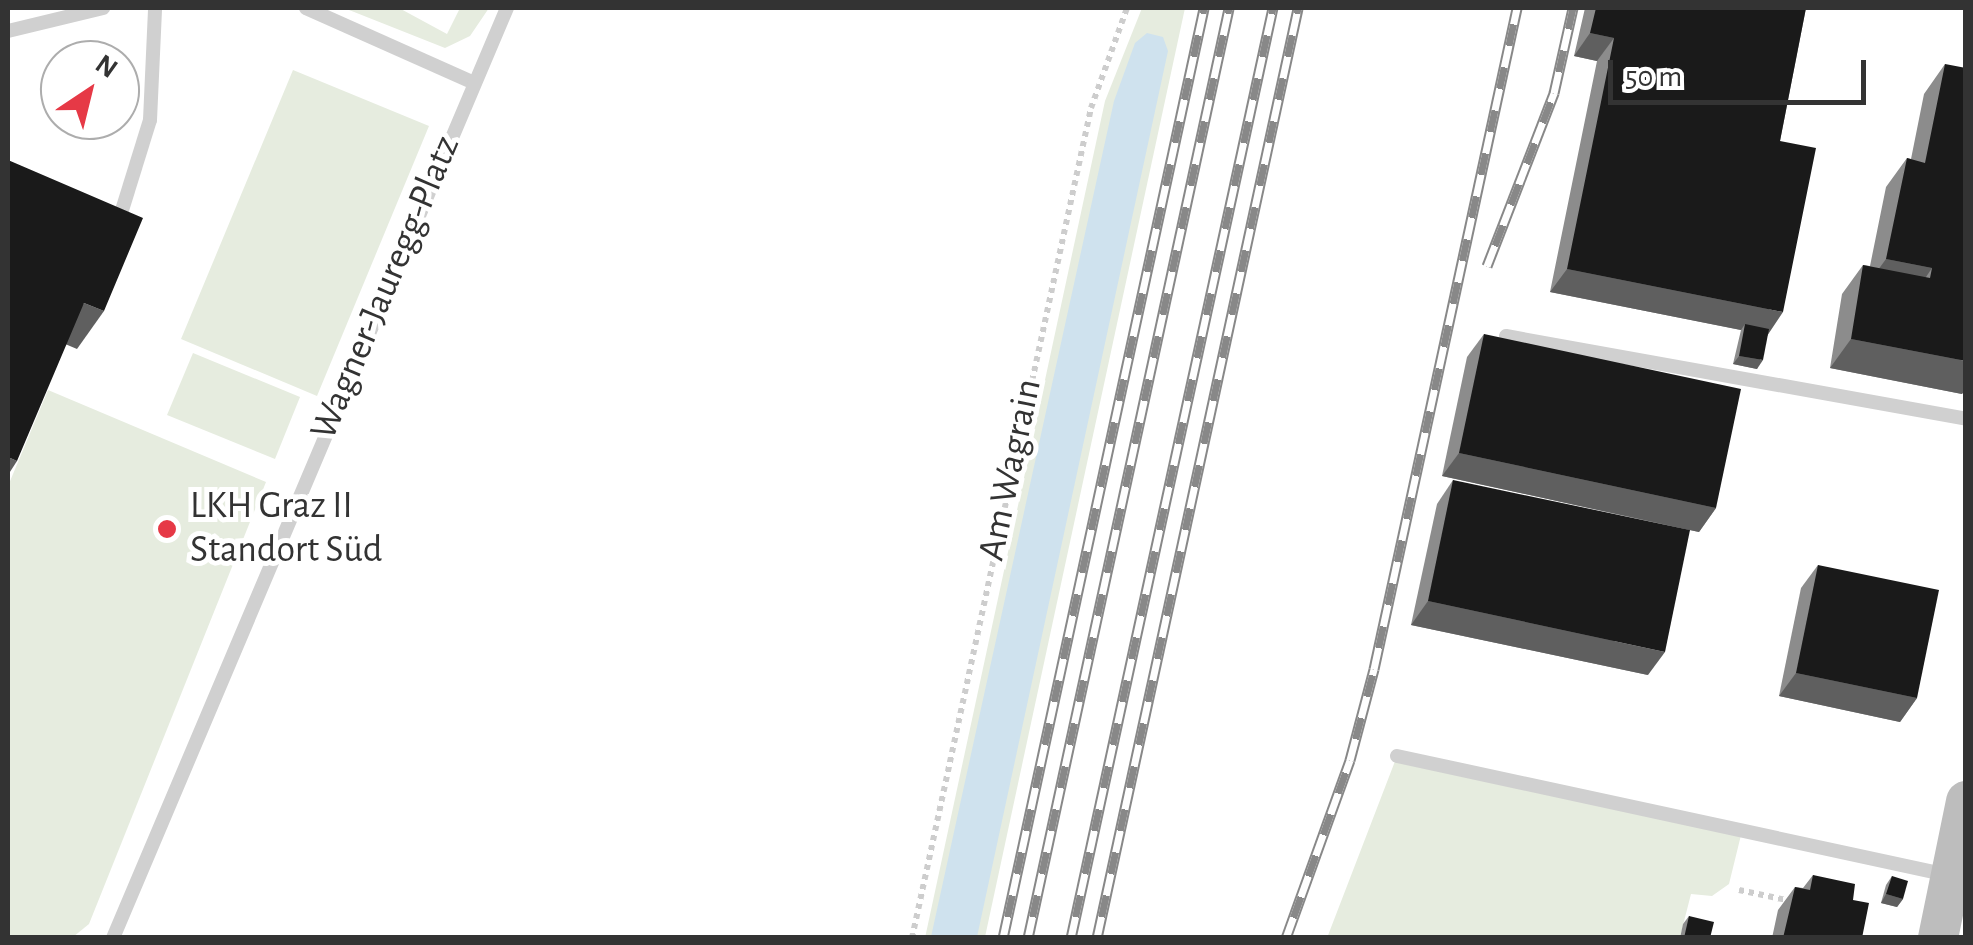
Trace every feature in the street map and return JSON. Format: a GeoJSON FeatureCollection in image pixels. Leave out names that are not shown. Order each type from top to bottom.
{"type":"FeatureCollection","features":[{"type":"Feature","properties":{"kind":"street"},"geometry":{"type":"LineString","coordinates":[[1938,938],[1966,802]]}},
{"type":"Feature","properties":{"kind":"lane"},"geometry":{"type":"LineString","coordinates":[[8,31],[102,8]]}},
{"type":"Feature","properties":{"kind":"lane"},"geometry":{"type":"LineString","coordinates":[[119,220],[150,120],[155,8]]}},
{"type":"Feature","properties":{"kind":"lane"},"geometry":{"type":"LineString","coordinates":[[306,8],[472,82]]}},
{"type":"Feature","properties":{"kind":"lane","name":"Wagner-Jauregg-Platz"},"geometry":{"type":"LineString","coordinates":[[113,938],[472,82],[507,8]]}},
{"type":"Feature","properties":{"kind":"lane"},"geometry":{"type":"LineString","coordinates":[[1506,336],[1966,419]]}},
{"type":"Feature","properties":{"kind":"lane"},"geometry":{"type":"LineString","coordinates":[[1397,756],[1950,876]]}},
{"type":"Feature","properties":{"kind":"path","name":"Am Wagrain"},"geometry":{"type":"LineString","coordinates":[[912,938],[1086,126],[1127,8]]}},
{"type":"Feature","properties":{"kind":"path"},"geometry":{"type":"LineString","coordinates":[[1739,890],[1792,902]]}},
{"type":"Feature","properties":{"kind":"shaded area"},"geometry":{"type":"Polygon","coordinates":[[[344,8],[399,8],[447,34],[460,8],[489,8],[470,36],[445,48],[344,8]]]}},
{"type":"Feature","properties":{"kind":"shaded area"},"geometry":{"type":"Polygon","coordinates":[[[1142,8],[1185,8],[985,937],[925,938],[1105,101],[1142,8]]]}},
{"type":"Feature","properties":{"kind":"shaded area"},"geometry":{"type":"Polygon","coordinates":[[[293,70],[429,126],[317,396],[181,339],[293,70]]]}},
{"type":"Feature","properties":{"kind":"shaded area"},"geometry":{"type":"Polygon","coordinates":[[[193,353],[300,397],[275,459],[167,415],[193,353]]]}},
{"type":"Feature","properties":{"kind":"shaded area"},"geometry":{"type":"Polygon","coordinates":[[[48,390],[266,482],[89,924],[73,937],[8,937],[8,486],[48,390]]]}},
{"type":"Feature","properties":{"kind":"shaded area"},"geometry":{"type":"Polygon","coordinates":[[[1397,756],[1742,831],[1729,884],[1712,896],[1691,894],[1680,937],[1327,938],[1397,756]]]}},
{"type":"Feature","properties":{"kind":"water"},"geometry":{"type":"Polygon","coordinates":[[[1147,33],[1163,37],[1168,51],[977,937],[931,937],[1114,101],[1135,43],[1147,33]]]}},
{"type":"Feature","properties":{"kind":"building"},"geometry":{"type":"Polygon","coordinates":[[[1596,8],[1806,8],[1780,141],[1816,148],[1783,312],[1567,269],[1614,38],[1590,33],[1596,8]]]}},
{"type":"Feature","properties":{"kind":"building"},"geometry":{"type":"Polygon","coordinates":[[[1945,64],[1966,68],[1966,361],[1851,339],[1863,265],[1930,278],[1932,268],[1886,259],[1907,158],[1925,163],[1945,64]]]}},
{"type":"Feature","properties":{"kind":"building"},"geometry":{"type":"Polygon","coordinates":[[[8,160],[143,218],[104,311],[84,303],[17,461],[8,457],[8,160]]]}},
{"type":"Feature","properties":{"kind":"building"},"geometry":{"type":"Polygon","coordinates":[[[1745,324],[1769,329],[1763,360],[1739,356],[1745,324]]]}},
{"type":"Feature","properties":{"kind":"building"},"geometry":{"type":"Polygon","coordinates":[[[1484,334],[1741,389],[1716,508],[1459,453],[1484,334]]]}},
{"type":"Feature","properties":{"kind":"building"},"geometry":{"type":"Polygon","coordinates":[[[1453,480],[1690,530],[1665,652],[1428,601],[1453,480]]]}},
{"type":"Feature","properties":{"kind":"building"},"geometry":{"type":"Polygon","coordinates":[[[1818,565],[1939,590],[1917,698],[1796,673],[1818,565]]]}},
{"type":"Feature","properties":{"kind":"building"},"geometry":{"type":"Polygon","coordinates":[[[1813,875],[1855,884],[1853,900],[1869,903],[1862,938],[1783,938],[1795,887],[1810,890],[1813,875]]]}},
{"type":"Feature","properties":{"kind":"building"},"geometry":{"type":"Polygon","coordinates":[[[1892,876],[1908,881],[1903,899],[1886,894],[1892,876]]]}},
{"type":"Feature","properties":{"kind":"building"},"geometry":{"type":"Polygon","coordinates":[[[1689,916],[1714,922],[1710,938],[1684,938],[1689,916]]]}},
{"type":"Feature","properties":{"kind":"railway"},"geometry":{"type":"LineString","coordinates":[[1003,938],[1204,8]]}},
{"type":"Feature","properties":{"kind":"railway"},"geometry":{"type":"LineString","coordinates":[[1028,938],[1229,8]]}},
{"type":"Feature","properties":{"kind":"railway"},"geometry":{"type":"LineString","coordinates":[[1071,938],[1273,8]]}},
{"type":"Feature","properties":{"kind":"railway"},"geometry":{"type":"LineString","coordinates":[[1097,938],[1298,8]]}},
{"type":"Feature","properties":{"kind":"railway"},"geometry":{"type":"LineString","coordinates":[[1286,938],[1350,760],[1374,669],[1517,8]]}},
{"type":"Feature","properties":{"kind":"railway"},"geometry":{"type":"LineString","coordinates":[[1487,266],[1554,93],[1573,8]]}},
{"type":"Feature","properties":{"kind":"place","name":"LKH Graz II Standort Süd"},"geometry":{"type":"Point","coordinates":[167,529]}}]}
